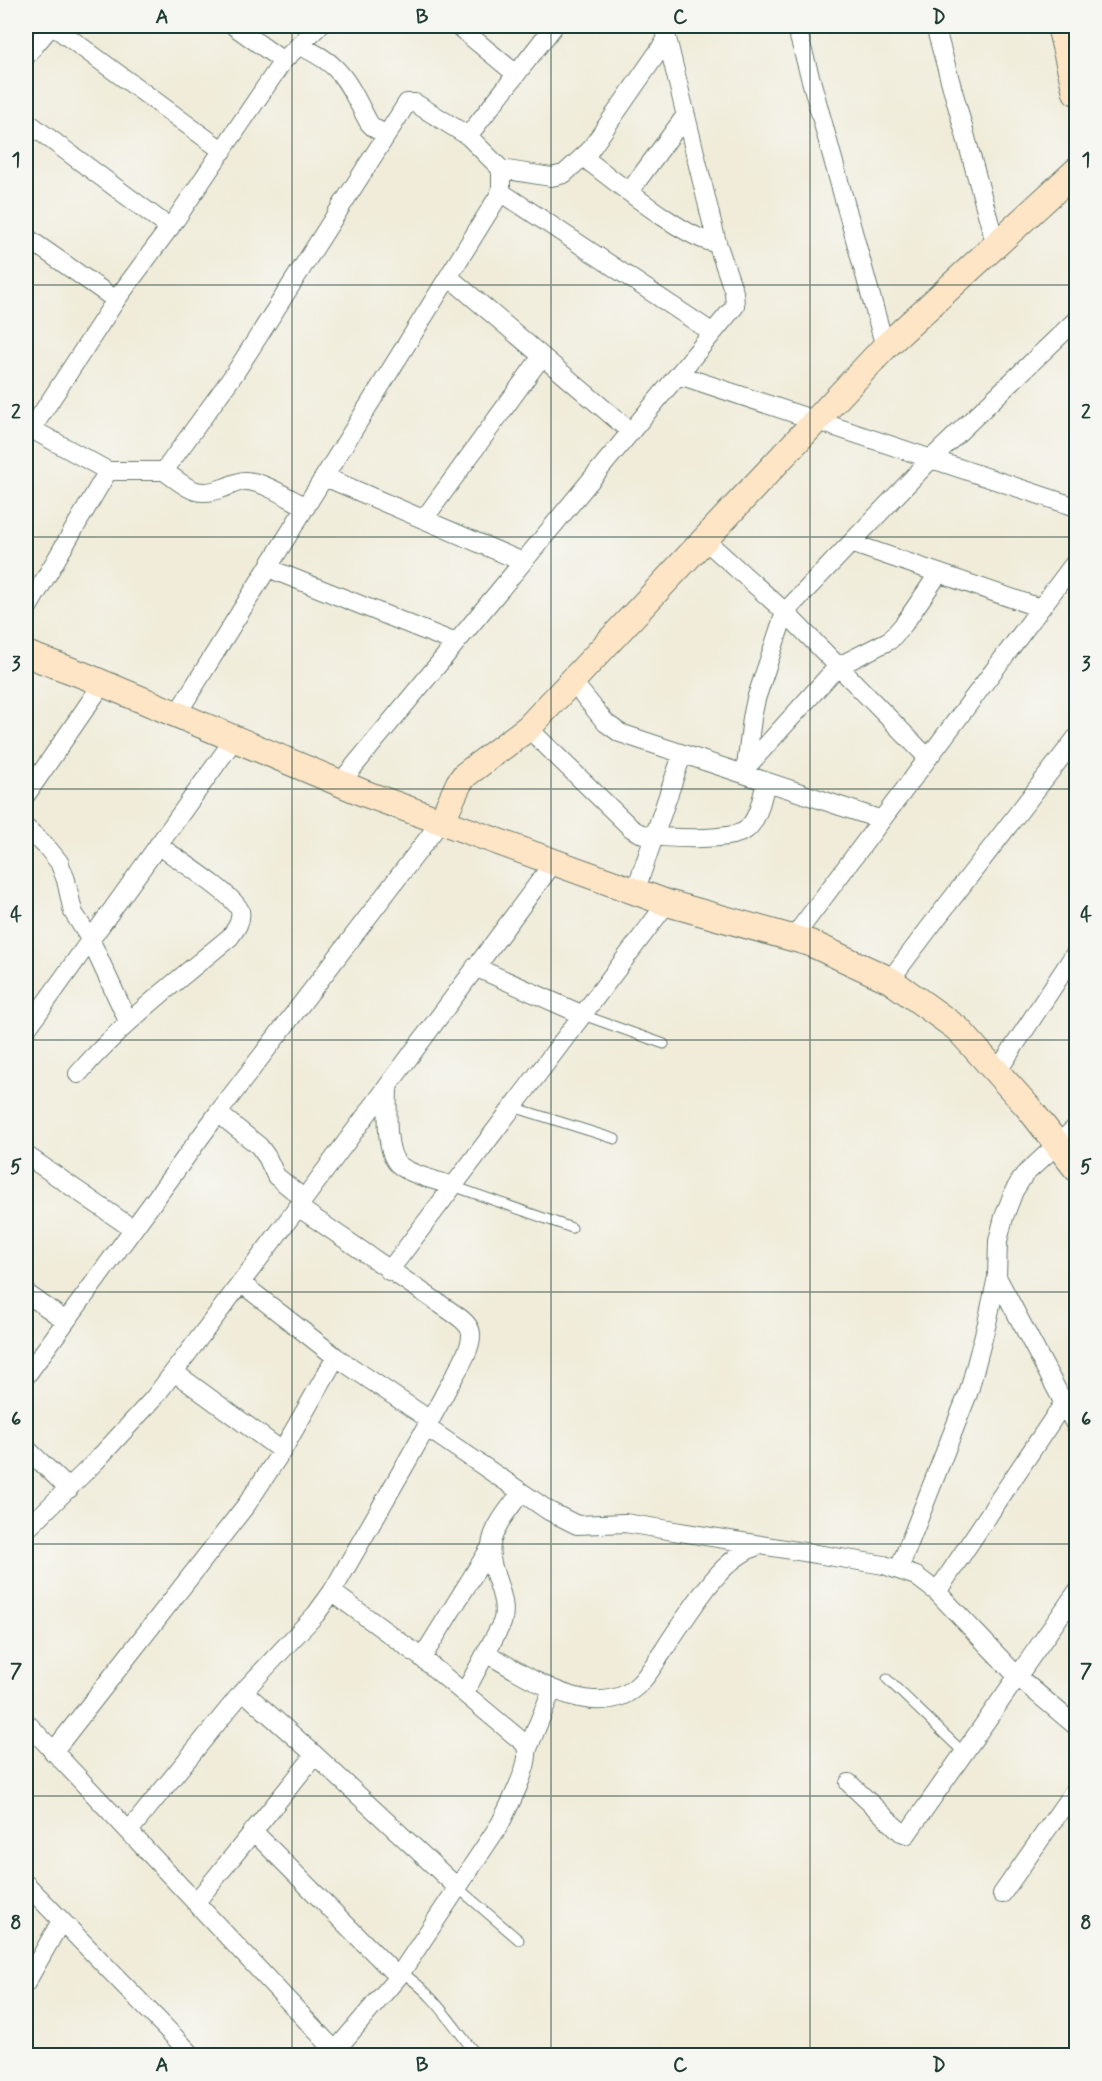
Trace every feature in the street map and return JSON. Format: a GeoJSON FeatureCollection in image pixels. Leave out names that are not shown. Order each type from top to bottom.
{"type":"FeatureCollection","features":[{"type":"Feature","properties":{"kind":"street"},"geometry":{"type":"LineString","coordinates":[[26,56],[52,26],[222,151]]}},
{"type":"Feature","properties":{"kind":"street"},"geometry":{"type":"LineString","coordinates":[[234,26],[283,61]]}},
{"type":"Feature","properties":{"kind":"street"},"geometry":{"type":"LineString","coordinates":[[306,507],[261,484],[245,481],[202,494],[164,471],[108,471],[28,428],[116,300],[170,228],[283,61],[319,26]]}},
{"type":"Feature","properties":{"kind":"street"},"geometry":{"type":"LineString","coordinates":[[458,26],[516,74]]}},
{"type":"Feature","properties":{"kind":"street"},"geometry":{"type":"LineString","coordinates":[[468,136],[554,26]]}},
{"type":"Feature","properties":{"kind":"street"},"geometry":{"type":"LineString","coordinates":[[796,26],[885,347]]}},
{"type":"Feature","properties":{"kind":"street"},"geometry":{"type":"LineString","coordinates":[[935,26],[996,246]]}},
{"type":"Feature","properties":{"kind":"street"},"geometry":{"type":"LineString","coordinates":[[1060,26],[1077,92]]}},
{"type":"Feature","properties":{"kind":"street"},"geometry":{"type":"LineString","coordinates":[[340,783],[735,306],[734,292],[717,243],[665,32]]}},
{"type":"Feature","properties":{"kind":"street"},"geometry":{"type":"LineString","coordinates":[[164,471],[235,373],[407,103],[410,102],[468,136],[501,169],[551,177],[564,174],[590,150],[665,32]]}},
{"type":"Feature","properties":{"kind":"street"},"geometry":{"type":"LineString","coordinates":[[299,45],[321,57],[336,69],[369,123],[386,135]]}},
{"type":"Feature","properties":{"kind":"street"},"geometry":{"type":"LineString","coordinates":[[629,192],[686,115]]}},
{"type":"Feature","properties":{"kind":"street"},"geometry":{"type":"LineString","coordinates":[[26,121],[170,228]]}},
{"type":"Feature","properties":{"kind":"street"},"geometry":{"type":"LineString","coordinates":[[583,157],[664,217],[709,243],[717,243]]}},
{"type":"Feature","properties":{"kind":"street"},"geometry":{"type":"LineString","coordinates":[[177,714],[501,192],[501,169]]}},
{"type":"Feature","properties":{"kind":"street"},"geometry":{"type":"LineString","coordinates":[[26,1376],[218,1113],[442,820],[465,775],[528,728],[885,347],[1077,171]]}},
{"type":"Feature","properties":{"kind":"street"},"geometry":{"type":"LineString","coordinates":[[501,192],[713,333]]}},
{"type":"Feature","properties":{"kind":"street"},"geometry":{"type":"LineString","coordinates":[[27,242],[116,300]]}},
{"type":"Feature","properties":{"kind":"street"},"geometry":{"type":"LineString","coordinates":[[449,277],[631,432]]}},
{"type":"Feature","properties":{"kind":"street"},"geometry":{"type":"LineString","coordinates":[[743,770],[756,699],[785,612],[932,458],[1077,320]]}},
{"type":"Feature","properties":{"kind":"street"},"geometry":{"type":"LineString","coordinates":[[424,519],[542,356]]}},
{"type":"Feature","properties":{"kind":"street"},"geometry":{"type":"LineString","coordinates":[[679,375],[1077,507]]}},
{"type":"Feature","properties":{"kind":"street"},"geometry":{"type":"LineString","coordinates":[[26,611],[108,471]]}},
{"type":"Feature","properties":{"kind":"street"},"geometry":{"type":"LineString","coordinates":[[325,477],[523,562]]}},
{"type":"Feature","properties":{"kind":"street"},"geometry":{"type":"LineString","coordinates":[[705,540],[785,612],[928,758]]}},
{"type":"Feature","properties":{"kind":"street"},"geometry":{"type":"LineString","coordinates":[[851,543],[1040,608]]}},
{"type":"Feature","properties":{"kind":"street"},"geometry":{"type":"LineString","coordinates":[[793,938],[1077,561]]}},
{"type":"Feature","properties":{"kind":"street"},"geometry":{"type":"LineString","coordinates":[[268,568],[456,643]]}},
{"type":"Feature","properties":{"kind":"street"},"geometry":{"type":"LineString","coordinates":[[743,770],[837,667],[890,640],[904,624],[939,573]]}},
{"type":"Feature","properties":{"kind":"street"},"geometry":{"type":"LineString","coordinates":[[26,654],[103,683],[340,783],[667,903],[810,943],[890,980],[958,1029],[1077,1168]]}},
{"type":"Feature","properties":{"kind":"street"},"geometry":{"type":"LineString","coordinates":[[572,681],[606,723],[620,733],[682,755],[743,770],[766,782],[882,820]]}},
{"type":"Feature","properties":{"kind":"street"},"geometry":{"type":"LineString","coordinates":[[26,795],[103,683]]}},
{"type":"Feature","properties":{"kind":"street"},"geometry":{"type":"LineString","coordinates":[[528,728],[631,828],[654,837],[736,836],[747,829],[756,814],[766,782]]}},
{"type":"Feature","properties":{"kind":"street"},"geometry":{"type":"LineString","coordinates":[[26,1030],[235,738]]}},
{"type":"Feature","properties":{"kind":"street"},"geometry":{"type":"LineString","coordinates":[[890,980],[1077,738]]}},
{"type":"Feature","properties":{"kind":"street"},"geometry":{"type":"LineString","coordinates":[[635,892],[682,755]]}},
{"type":"Feature","properties":{"kind":"street"},"geometry":{"type":"LineString","coordinates":[[26,828],[46,846],[59,862],[66,880],[73,912],[90,939],[128,1021]]}},
{"type":"Feature","properties":{"kind":"street"},"geometry":{"type":"LineString","coordinates":[[78,1074],[100,1048],[128,1021],[230,937],[240,921],[240,911],[229,897],[158,845]]}},
{"type":"Feature","properties":{"kind":"street"},"geometry":{"type":"LineString","coordinates":[[26,1530],[69,1489],[154,1398],[554,862]]}},
{"type":"Feature","properties":{"kind":"street"},"geometry":{"type":"LineString","coordinates":[[389,1271],[667,903]]}},
{"type":"Feature","properties":{"kind":"street"},"geometry":{"type":"LineString","coordinates":[[997,1072],[1077,952]]}},
{"type":"Feature","properties":{"kind":"street"},"geometry":{"type":"LineString","coordinates":[[476,968],[583,1015]]}},
{"type":"Feature","properties":{"kind":"street"},"geometry":{"type":"LineString","coordinates":[[388,1087],[389,1146],[393,1157],[405,1169],[453,1186]]}},
{"type":"Feature","properties":{"kind":"street"},"geometry":{"type":"LineString","coordinates":[[129,1831],[243,1691],[316,1614],[332,1592],[428,1424],[467,1351],[472,1337],[465,1322],[389,1271],[301,1203],[276,1176],[264,1151],[218,1113]]}},
{"type":"Feature","properties":{"kind":"street"},"geometry":{"type":"LineString","coordinates":[[900,1569],[969,1392],[997,1277],[998,1241],[1014,1191],[1024,1175],[1077,1128]]}},
{"type":"Feature","properties":{"kind":"street"},"geometry":{"type":"LineString","coordinates":[[26,1155],[133,1229]]}},
{"type":"Feature","properties":{"kind":"street"},"geometry":{"type":"LineString","coordinates":[[997,1277],[1063,1404],[1077,1426]]}},
{"type":"Feature","properties":{"kind":"street"},"geometry":{"type":"LineString","coordinates":[[241,1283],[336,1357],[549,1511],[577,1525],[625,1523],[900,1569],[916,1576],[937,1592],[1018,1677],[1077,1726]]}},
{"type":"Feature","properties":{"kind":"street"},"geometry":{"type":"LineString","coordinates":[[26,1293],[66,1321]]}},
{"type":"Feature","properties":{"kind":"street"},"geometry":{"type":"LineString","coordinates":[[53,1752],[247,1504],[282,1451],[336,1357]]}},
{"type":"Feature","properties":{"kind":"street"},"geometry":{"type":"LineString","coordinates":[[174,1372],[282,1451]]}},
{"type":"Feature","properties":{"kind":"street"},"geometry":{"type":"LineString","coordinates":[[937,1592],[1063,1404]]}},
{"type":"Feature","properties":{"kind":"street"},"geometry":{"type":"LineString","coordinates":[[26,1448],[69,1489]]}},
{"type":"Feature","properties":{"kind":"street"},"geometry":{"type":"LineString","coordinates":[[422,1658],[490,1548],[496,1529],[521,1492]]}},
{"type":"Feature","properties":{"kind":"street"},"geometry":{"type":"LineString","coordinates":[[486,1653],[552,1690],[582,1698],[618,1698],[640,1684],[716,1576],[736,1557],[757,1546]]}},
{"type":"Feature","properties":{"kind":"street"},"geometry":{"type":"LineString","coordinates":[[465,1692],[502,1623],[505,1613],[490,1548]]}},
{"type":"Feature","properties":{"kind":"street"},"geometry":{"type":"LineString","coordinates":[[332,1592],[465,1692],[524,1743],[527,1751]]}},
{"type":"Feature","properties":{"kind":"street"},"geometry":{"type":"LineString","coordinates":[[849,1783],[901,1832],[907,1834],[1077,1593]]}},
{"type":"Feature","properties":{"kind":"street"},"geometry":{"type":"LineString","coordinates":[[26,1722],[338,2053],[400,1975],[500,1824],[511,1802],[526,1761],[527,1751],[552,1690]]}},
{"type":"Feature","properties":{"kind":"street"},"geometry":{"type":"LineString","coordinates":[[243,1691],[457,1887]]}},
{"type":"Feature","properties":{"kind":"street"},"geometry":{"type":"LineString","coordinates":[[196,1902],[315,1755]]}},
{"type":"Feature","properties":{"kind":"street"},"geometry":{"type":"LineString","coordinates":[[1002,1894],[1077,1788]]}},
{"type":"Feature","properties":{"kind":"street"},"geometry":{"type":"LineString","coordinates":[[254,1831],[400,1975]]}},
{"type":"Feature","properties":{"kind":"street"},"geometry":{"type":"LineString","coordinates":[[26,1884],[193,2055]]}},
{"type":"Feature","properties":{"kind":"street"},"geometry":{"type":"LineString","coordinates":[[26,1983],[62,1921]]}},
{"type":"Feature","properties":{"kind":"lane"},"geometry":{"type":"LineString","coordinates":[[583,1015],[664,1044]]}},
{"type":"Feature","properties":{"kind":"lane"},"geometry":{"type":"LineString","coordinates":[[513,1107],[615,1139]]}},
{"type":"Feature","properties":{"kind":"lane"},"geometry":{"type":"LineString","coordinates":[[453,1186],[572,1228]]}},
{"type":"Feature","properties":{"kind":"lane"},"geometry":{"type":"LineString","coordinates":[[887,1679],[964,1754]]}},
{"type":"Feature","properties":{"kind":"lane"},"geometry":{"type":"LineString","coordinates":[[457,1887],[519,1940]]}},
{"type":"Feature","properties":{"kind":"lane"},"geometry":{"type":"LineString","coordinates":[[400,1975],[414,1980],[428,1993],[472,2049]]}}]}
